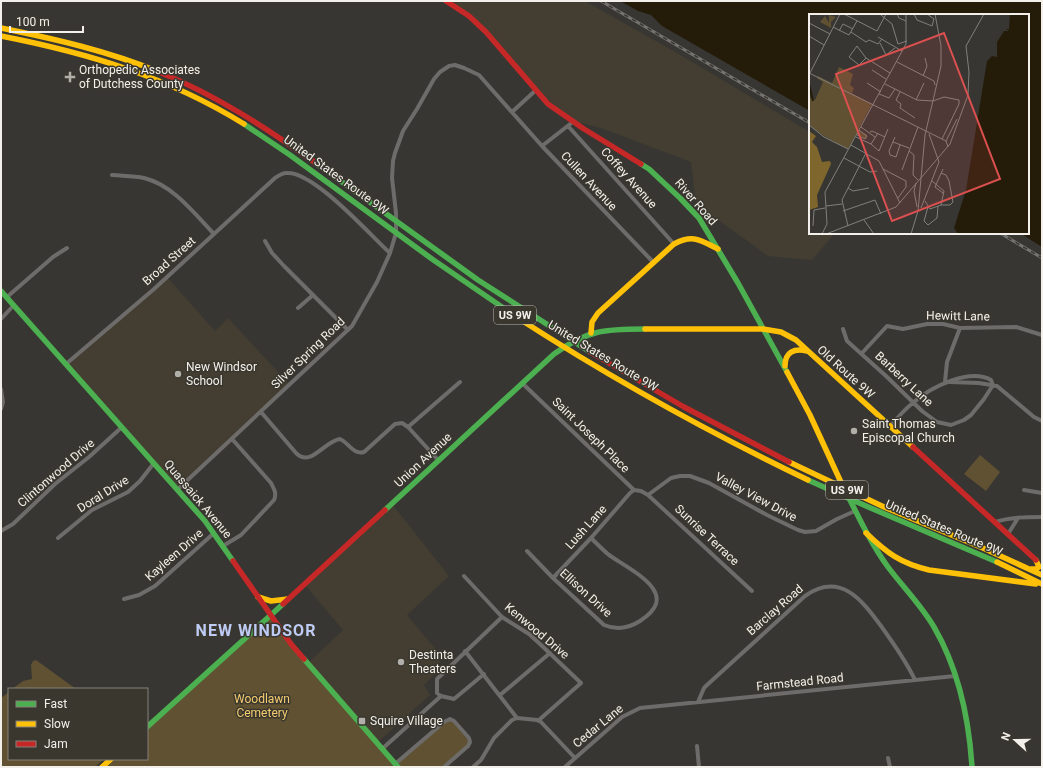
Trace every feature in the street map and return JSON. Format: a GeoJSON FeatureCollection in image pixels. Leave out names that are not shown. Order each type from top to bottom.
{"type":"FeatureCollection","features":[{"type":"Feature","properties":{"kind":"main road","name":"River Road"},"geometry":{"type":"LineString","coordinates":[[446,1],[469,16],[486,32],[548,104],[584,129],[633,157],[657,175],[699,218],[719,250],[810,415],[866,533]]}},
{"type":"Feature","properties":{"kind":"main road","name":"United States Route 9W"},"geometry":{"type":"LineString","coordinates":[[1,28],[73,43],[110,54],[145,66],[199,90],[263,126],[460,267],[573,341],[658,393],[737,436],[850,492],[1042,575]]}},
{"type":"Feature","properties":{"kind":"main road","name":"United States Route 9W"},"geometry":{"type":"LineString","coordinates":[[1,36],[49,45],[88,55],[142,73],[196,97],[243,123],[287,153],[456,276],[564,347],[651,398],[733,442],[841,496],[1014,570],[1042,585]]}},
{"type":"Feature","properties":{"kind":"main road"},"geometry":{"type":"LineString","coordinates":[[591,333],[592,322],[598,313],[674,244],[684,238],[692,237],[697,238],[719,250]]}},
{"type":"Feature","properties":{"kind":"main road","name":"Quassaick Avenue"},"geometry":{"type":"LineString","coordinates":[[1,291],[154,463],[214,533],[291,644],[397,766]]}},
{"type":"Feature","properties":{"kind":"main road","name":"Old Route 9W"},"geometry":{"type":"LineString","coordinates":[[591,333],[618,329],[763,329],[788,335],[1042,565]]}},
{"type":"Feature","properties":{"kind":"main road","name":"Union Avenue"},"geometry":{"type":"LineString","coordinates":[[148,726],[554,354],[573,341],[591,333]]}},
{"type":"Feature","properties":{"kind":"main road"},"geometry":{"type":"LineString","coordinates":[[785,368],[785,360],[790,351],[799,349],[807,351]]}},
{"type":"Feature","properties":{"kind":"main road"},"geometry":{"type":"LineString","coordinates":[[866,533],[886,552],[912,566],[929,570],[1042,585]]}},
{"type":"Feature","properties":{"kind":"main road"},"geometry":{"type":"LineString","coordinates":[[866,533],[887,565],[934,627],[942,642],[955,676],[967,715],[972,750],[972,767]]}},
{"type":"Feature","properties":{"kind":"main road"},"geometry":{"type":"LineString","coordinates":[[1029,569],[1036,569],[1039,567],[1036,560]]}},
{"type":"Feature","properties":{"kind":"main road"},"geometry":{"type":"LineString","coordinates":[[258,597],[271,601],[288,599]]}},
{"type":"Feature","properties":{"kind":"main road"},"geometry":{"type":"LineString","coordinates":[[102,767],[110,760]]}},
{"type":"Feature","properties":{"kind":"street","name":"Silver Spring Road"},"geometry":{"type":"LineString","coordinates":[[177,490],[352,326],[377,282],[390,253],[396,233],[392,178],[395,153],[403,131],[434,79],[440,72],[455,64],[473,72],[479,76],[512,112]]}},
{"type":"Feature","properties":{"kind":"street"},"geometry":{"type":"LineString","coordinates":[[142,73],[145,66]]}},
{"type":"Feature","properties":{"kind":"street"},"geometry":{"type":"LineString","coordinates":[[512,112],[536,90]]}},
{"type":"Feature","properties":{"kind":"street","name":"Cullen Avenue"},"geometry":{"type":"LineString","coordinates":[[512,112],[542,146],[654,263]]}},
{"type":"Feature","properties":{"kind":"street"},"geometry":{"type":"LineString","coordinates":[[542,146],[574,121]]}},
{"type":"Feature","properties":{"kind":"street","name":"Coffey Avenue"},"geometry":{"type":"LineString","coordinates":[[568,126],[674,244]]}},
{"type":"Feature","properties":{"kind":"street","name":"Broad Street"},"geometry":{"type":"LineString","coordinates":[[66,364],[154,289],[275,178],[285,173],[298,175],[328,195],[355,217],[390,253]]}},
{"type":"Feature","properties":{"kind":"street"},"geometry":{"type":"LineString","coordinates":[[112,175],[143,178],[162,186],[178,197],[214,234]]}},
{"type":"Feature","properties":{"kind":"street"},"geometry":{"type":"LineString","coordinates":[[265,241],[272,253],[284,266],[348,330]]}},
{"type":"Feature","properties":{"kind":"street"},"geometry":{"type":"LineString","coordinates":[[7,297],[53,257],[67,248]]}},
{"type":"Feature","properties":{"kind":"street"},"geometry":{"type":"LineString","coordinates":[[298,308],[313,295]]}},
{"type":"Feature","properties":{"kind":"street"},"geometry":{"type":"LineString","coordinates":[[1,319],[14,305]]}},
{"type":"Feature","properties":{"kind":"street","name":"Hewitt Lane"},"geometry":{"type":"LineString","coordinates":[[862,353],[887,326],[903,329],[927,324],[942,324],[960,328],[1016,327],[1042,335]]}},
{"type":"Feature","properties":{"kind":"street"},"geometry":{"type":"LineString","coordinates":[[946,382],[947,362],[960,328]]}},
{"type":"Feature","properties":{"kind":"street","name":"Barberry Lane"},"geometry":{"type":"LineString","coordinates":[[843,329],[847,341],[937,422],[951,425],[960,422],[971,415],[984,400],[993,385]]}},
{"type":"Feature","properties":{"kind":"street"},"geometry":{"type":"LineString","coordinates":[[408,427],[460,382]]}},
{"type":"Feature","properties":{"kind":"street"},"geometry":{"type":"LineString","coordinates":[[890,427],[913,402],[946,382],[993,385],[1042,421]]}},
{"type":"Feature","properties":{"kind":"street","name":"Saint Joseph Place"},"geometry":{"type":"LineString","coordinates":[[522,383],[634,490],[641,491],[648,495]]}},
{"type":"Feature","properties":{"kind":"street"},"geometry":{"type":"LineString","coordinates":[[1,389],[3,402],[1,409]]}},
{"type":"Feature","properties":{"kind":"street"},"geometry":{"type":"LineString","coordinates":[[261,412],[296,453],[304,458],[308,458],[331,442],[340,439],[345,441],[356,452],[364,452],[395,424],[402,423],[408,427],[439,461]]}},
{"type":"Feature","properties":{"kind":"street","name":"Clintonwood Drive"},"geometry":{"type":"LineString","coordinates":[[1,531],[13,524],[55,484],[89,457],[122,427]]}},
{"type":"Feature","properties":{"kind":"street"},"geometry":{"type":"LineString","coordinates":[[733,442],[737,436]]}},
{"type":"Feature","properties":{"kind":"street"},"geometry":{"type":"LineString","coordinates":[[223,546],[241,535],[274,500],[276,495],[276,491],[271,483],[232,439]]}},
{"type":"Feature","properties":{"kind":"street","name":"Doral Drive"},"geometry":{"type":"LineString","coordinates":[[58,538],[92,510],[128,492],[140,481],[154,463]]}},
{"type":"Feature","properties":{"kind":"street","name":"Valley View Drive"},"geometry":{"type":"LineString","coordinates":[[648,495],[671,478],[690,476],[709,483],[767,515],[805,532],[816,531],[837,518],[855,510]]}},
{"type":"Feature","properties":{"kind":"street","name":"Lush Lane"},"geometry":{"type":"LineString","coordinates":[[553,578],[634,490]]}},
{"type":"Feature","properties":{"kind":"street"},"geometry":{"type":"LineString","coordinates":[[1024,490],[1042,494]]}},
{"type":"Feature","properties":{"kind":"street","name":"Sunrise Terrace"},"geometry":{"type":"LineString","coordinates":[[648,495],[752,591]]}},
{"type":"Feature","properties":{"kind":"street"},"geometry":{"type":"LineString","coordinates":[[1008,534],[1018,518]]}},
{"type":"Feature","properties":{"kind":"street"},"geometry":{"type":"LineString","coordinates":[[995,522],[1002,519],[1041,518]]}},
{"type":"Feature","properties":{"kind":"street","name":"Kayleen Drive"},"geometry":{"type":"LineString","coordinates":[[124,599],[139,595],[155,586],[214,533]]}},
{"type":"Feature","properties":{"kind":"street","name":"Ellison Drive"},"geometry":{"type":"LineString","coordinates":[[526,551],[597,619],[609,627],[619,628],[629,626],[639,621],[654,609],[657,594],[653,588],[638,574],[608,554],[591,538]]}},
{"type":"Feature","properties":{"kind":"street","name":"Kenwood Drive"},"geometry":{"type":"LineString","coordinates":[[464,576],[502,617],[529,634],[581,683],[539,720]]}},
{"type":"Feature","properties":{"kind":"street","name":"Barclay Road"},"geometry":{"type":"LineString","coordinates":[[698,702],[704,688],[707,685],[805,596],[813,590],[830,586],[852,593],[866,605],[894,643],[916,680]]}},
{"type":"Feature","properties":{"kind":"street"},"geometry":{"type":"LineString","coordinates":[[484,674],[456,698],[449,699],[437,693],[437,679],[502,617]]}},
{"type":"Feature","properties":{"kind":"street"},"geometry":{"type":"LineString","coordinates":[[465,651],[517,718]]}},
{"type":"Feature","properties":{"kind":"street"},"geometry":{"type":"LineString","coordinates":[[500,695],[550,653]]}},
{"type":"Feature","properties":{"kind":"street","name":"Farmstead Road"},"geometry":{"type":"LineString","coordinates":[[646,707],[955,676]]}},
{"type":"Feature","properties":{"kind":"street"},"geometry":{"type":"LineString","coordinates":[[382,749],[442,696]]}},
{"type":"Feature","properties":{"kind":"street","name":"Cedar Lane"},"geometry":{"type":"LineString","coordinates":[[565,767],[622,717],[632,711],[646,707]]}},
{"type":"Feature","properties":{"kind":"street"},"geometry":{"type":"LineString","coordinates":[[473,767],[481,760],[494,738],[512,720],[517,718],[539,720],[575,758]]}},
{"type":"Feature","properties":{"kind":"street"},"geometry":{"type":"LineString","coordinates":[[397,766],[444,722],[450,719],[469,738],[470,742],[468,746],[444,767]]}},
{"type":"Feature","properties":{"kind":"street"},"geometry":{"type":"LineString","coordinates":[[697,746],[699,767]]}},
{"type":"Feature","properties":{"kind":"street"},"geometry":{"type":"LineString","coordinates":[[888,758],[890,767]]}},
{"type":"Feature","properties":{"kind":"shaded area"},"geometry":{"type":"Polygon","coordinates":[[[446,1],[585,1],[677,53],[809,131],[809,234],[834,234],[812,260],[768,256],[696,204],[691,162],[601,128],[574,121],[536,90],[469,16],[446,1]]]}},
{"type":"Feature","properties":{"kind":"shaded area"},"geometry":{"type":"Polygon","coordinates":[[[620,1],[1042,1],[1042,247],[1022,234],[1029,234],[1029,14],[809,14],[809,110],[662,26],[651,15],[638,11],[620,1]]]}},
{"type":"Feature","properties":{"kind":"shaded area","name":"New Windsor School"},"geometry":{"type":"Polygon","coordinates":[[[167,277],[215,331],[228,318],[290,385],[177,490],[66,364],[167,277]]]}},
{"type":"Feature","properties":{"kind":"shaded area"},"geometry":{"type":"Polygon","coordinates":[[[392,504],[449,576],[407,615],[443,658],[438,664],[441,668],[424,685],[430,695],[377,743],[308,663],[343,630],[304,584],[392,504]]]}},
{"type":"Feature","properties":{"kind":"green space"},"geometry":{"type":"Polygon","coordinates":[[[980,455],[1000,472],[986,491],[964,474],[980,455]]]}},
{"type":"Feature","properties":{"kind":"green space","name":"Woodlawn Cemetery"},"geometry":{"type":"Polygon","coordinates":[[[270,615],[395,764],[450,719],[470,742],[444,767],[101,767],[109,760],[148,760],[148,725],[270,615]]]}},
{"type":"Feature","properties":{"kind":"green space"},"geometry":{"type":"Polygon","coordinates":[[[36,660],[75,688],[13,688],[23,681],[32,679],[31,665],[33,661],[36,660]]]}},
{"type":"Feature","properties":{"kind":"green space"},"geometry":{"type":"Polygon","coordinates":[[[8,693],[8,760],[103,760],[95,767],[1,767],[1,698],[8,693]]]}},
{"type":"Feature","properties":{"kind":"railway"},"geometry":{"type":"LineString","coordinates":[[601,1],[809,122]]}},
{"type":"Feature","properties":{"kind":"railway"},"geometry":{"type":"LineString","coordinates":[[1002,234],[1042,258]]}},
{"type":"Feature","properties":{"kind":"traffic: fast"},"geometry":{"type":"LineString","coordinates":[[244,124],[290,155],[432,259],[518,318]]}},
{"type":"Feature","properties":{"kind":"traffic: fast"},"geometry":{"type":"LineString","coordinates":[[317,164],[478,280],[590,352]]}},
{"type":"Feature","properties":{"kind":"traffic: fast"},"geometry":{"type":"LineString","coordinates":[[641,164],[649,169],[699,218],[738,283],[787,372]]}},
{"type":"Feature","properties":{"kind":"traffic: fast"},"geometry":{"type":"LineString","coordinates":[[1,291],[205,521],[233,561]]}},
{"type":"Feature","properties":{"kind":"traffic: fast"},"geometry":{"type":"LineString","coordinates":[[385,510],[554,354],[577,340],[597,332],[645,329]]}},
{"type":"Feature","properties":{"kind":"traffic: fast"},"geometry":{"type":"LineString","coordinates":[[808,480],[997,562]]}},
{"type":"Feature","properties":{"kind":"traffic: fast"},"geometry":{"type":"LineString","coordinates":[[849,498],[882,559],[923,611],[943,643],[961,695],[971,749],[972,767]]}},
{"type":"Feature","properties":{"kind":"traffic: fast"},"geometry":{"type":"LineString","coordinates":[[148,726],[283,604]]}},
{"type":"Feature","properties":{"kind":"traffic: fast"},"geometry":{"type":"LineString","coordinates":[[304,659],[398,767]]}},
{"type":"Feature","properties":{"kind":"traffic: slow"},"geometry":{"type":"LineString","coordinates":[[1,28],[81,46],[159,72]]}},
{"type":"Feature","properties":{"kind":"traffic: slow"},"geometry":{"type":"LineString","coordinates":[[1,36],[65,50],[127,69],[186,93],[215,107],[244,124]]}},
{"type":"Feature","properties":{"kind":"traffic: slow"},"geometry":{"type":"LineString","coordinates":[[591,333],[592,322],[598,313],[674,244],[686,239],[696,239],[718,249]]}},
{"type":"Feature","properties":{"kind":"traffic: slow"},"geometry":{"type":"LineString","coordinates":[[518,318],[588,362],[660,404],[808,480]]}},
{"type":"Feature","properties":{"kind":"traffic: slow"},"geometry":{"type":"LineString","coordinates":[[645,329],[763,329],[781,332],[796,340],[913,447]]}},
{"type":"Feature","properties":{"kind":"traffic: slow"},"geometry":{"type":"LineString","coordinates":[[785,366],[785,361],[791,352],[798,350],[807,351]]}},
{"type":"Feature","properties":{"kind":"traffic: slow"},"geometry":{"type":"LineString","coordinates":[[787,372],[810,415],[845,491]]}},
{"type":"Feature","properties":{"kind":"traffic: slow"},"geometry":{"type":"LineString","coordinates":[[789,462],[884,507],[983,548],[1042,575]]}},
{"type":"Feature","properties":{"kind":"traffic: slow"},"geometry":{"type":"LineString","coordinates":[[866,533],[894,556],[919,567],[929,570],[1036,584]]}},
{"type":"Feature","properties":{"kind":"traffic: slow"},"geometry":{"type":"LineString","coordinates":[[1031,569],[1036,569],[1039,567],[1036,560]]}},
{"type":"Feature","properties":{"kind":"traffic: slow"},"geometry":{"type":"LineString","coordinates":[[997,562],[1042,584]]}},
{"type":"Feature","properties":{"kind":"traffic: slow"},"geometry":{"type":"LineString","coordinates":[[258,597],[271,601],[288,599]]}},
{"type":"Feature","properties":{"kind":"traffic: slow"},"geometry":{"type":"LineString","coordinates":[[102,767],[110,760]]}},
{"type":"Feature","properties":{"kind":"traffic: jam"},"geometry":{"type":"LineString","coordinates":[[446,1],[469,16],[486,32],[548,104],[584,129],[641,164]]}},
{"type":"Feature","properties":{"kind":"traffic: jam"},"geometry":{"type":"LineString","coordinates":[[159,72],[221,102],[280,138],[317,164]]}},
{"type":"Feature","properties":{"kind":"traffic: jam"},"geometry":{"type":"LineString","coordinates":[[590,352],[684,407],[789,462]]}},
{"type":"Feature","properties":{"kind":"traffic: jam"},"geometry":{"type":"LineString","coordinates":[[913,447],[1036,560]]}},
{"type":"Feature","properties":{"kind":"traffic: jam"},"geometry":{"type":"LineString","coordinates":[[283,604],[385,510]]}},
{"type":"Feature","properties":{"kind":"traffic: jam"},"geometry":{"type":"LineString","coordinates":[[233,561],[291,644],[304,659]]}},
{"type":"Feature","properties":{"kind":"place","name":"Orthopedic Associates of Dutchess County"},"geometry":{"type":"Point","coordinates":[70,77]}},
{"type":"Feature","properties":{"kind":"place","name":"New Windsor School"},"geometry":{"type":"Point","coordinates":[178,374]}},
{"type":"Feature","properties":{"kind":"place","name":"Saint Thomas Episcopal Church"},"geometry":{"type":"Point","coordinates":[854,431]}},
{"type":"Feature","properties":{"kind":"place","name":"Destinta Theaters"},"geometry":{"type":"Point","coordinates":[401,662]}},
{"type":"Feature","properties":{"kind":"place","name":"Squire Village"},"geometry":{"type":"Point","coordinates":[362,721]}},
{"type":"Feature","properties":{"kind":"district","name":"NEW WINDSOR"},"geometry":{"type":"Point","coordinates":[256,630]}}]}
